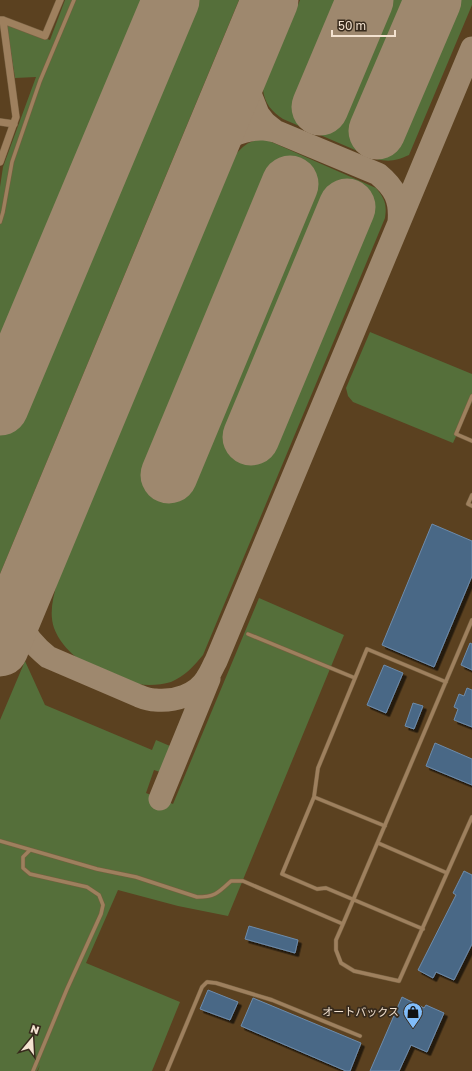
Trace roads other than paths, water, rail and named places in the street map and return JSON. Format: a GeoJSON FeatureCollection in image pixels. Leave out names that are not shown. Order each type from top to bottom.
{"type":"FeatureCollection","features":[{"type":"Feature","properties":{"kind":"street"},"geometry":{"type":"LineString","coordinates":[[0,162],[16,117],[1,20],[45,36],[60,0]]}},
{"type":"Feature","properties":{"kind":"street"},"geometry":{"type":"LineString","coordinates":[[0,122],[14,124]]}},
{"type":"Feature","properties":{"kind":"lane"},"geometry":{"type":"LineString","coordinates":[[0,222],[12,162],[40,81],[74,0]]}},
{"type":"Feature","properties":{"kind":"lane"},"geometry":{"type":"LineString","coordinates":[[472,396],[456,434],[472,441]]}},
{"type":"Feature","properties":{"kind":"lane"},"geometry":{"type":"LineString","coordinates":[[472,496],[468,504],[472,506]]}},
{"type":"Feature","properties":{"kind":"lane"},"geometry":{"type":"LineString","coordinates":[[472,620],[336,940],[336,950],[341,963],[354,971],[399,981],[472,817]]}},
{"type":"Feature","properties":{"kind":"lane"},"geometry":{"type":"LineString","coordinates":[[248,634],[355,678]]}},
{"type":"Feature","properties":{"kind":"lane"},"geometry":{"type":"LineString","coordinates":[[423,928],[326,888],[317,889],[282,874],[314,797],[318,768],[367,649],[446,682]]}},
{"type":"Feature","properties":{"kind":"lane"},"geometry":{"type":"LineString","coordinates":[[314,797],[385,826]]}},
{"type":"Feature","properties":{"kind":"lane"},"geometry":{"type":"LineString","coordinates":[[0,841],[97,869],[136,877],[197,897],[208,897],[219,892],[230,881],[242,881],[343,924]]}},
{"type":"Feature","properties":{"kind":"lane"},"geometry":{"type":"LineString","coordinates":[[378,843],[447,873]]}},
{"type":"Feature","properties":{"kind":"lane"},"geometry":{"type":"LineString","coordinates":[[30,850],[23,857],[23,868],[30,874],[87,887],[99,895],[103,905],[101,914],[67,989],[33,1071]]}},
{"type":"Feature","properties":{"kind":"lane"},"geometry":{"type":"LineString","coordinates":[[167,1071],[202,987],[207,982],[216,983],[272,1000],[360,1036]]}},
{"type":"Feature","properties":{"kind":"place","name":"オートバックス"},"geometry":{"type":"Point","coordinates":[413,1029]}}]}
